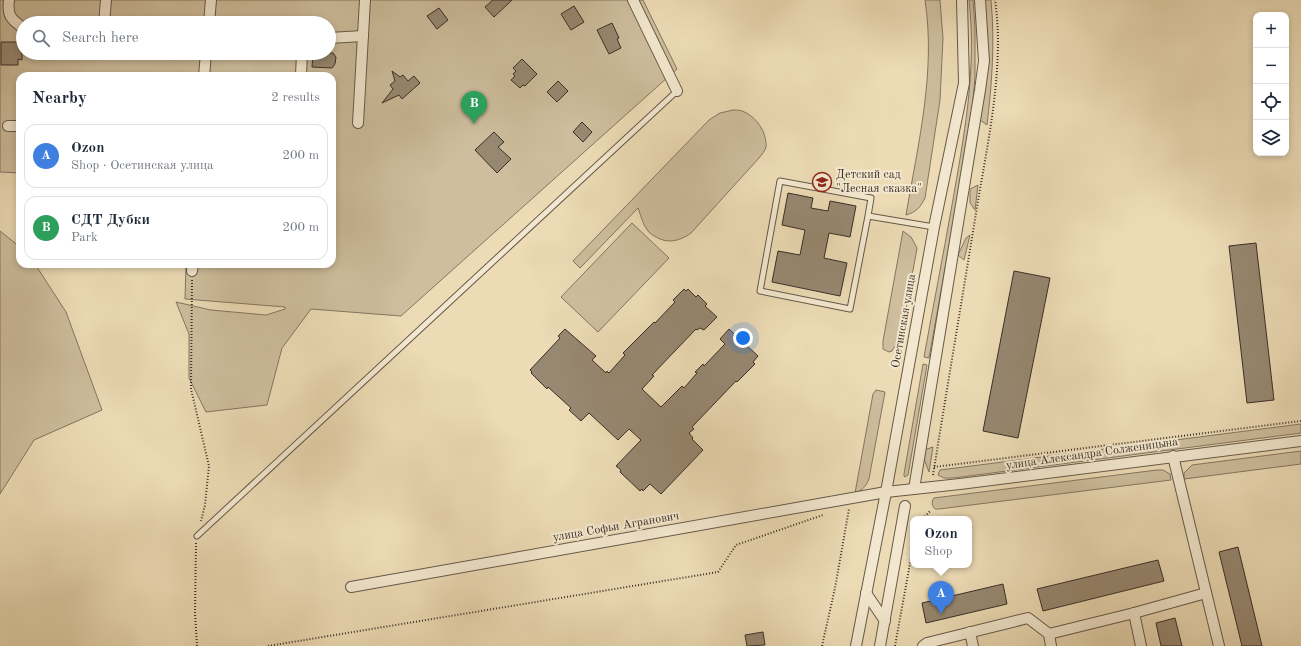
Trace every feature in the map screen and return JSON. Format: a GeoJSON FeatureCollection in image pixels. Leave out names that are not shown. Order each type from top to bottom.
{"type":"FeatureCollection","features":[{"type":"Feature","properties":{"kind":"street"},"geometry":{"type":"LineString","coordinates":[[9,0],[8,11],[16,23]]}},
{"type":"Feature","properties":{"kind":"street"},"geometry":{"type":"LineString","coordinates":[[105,16],[106,0]]}},
{"type":"Feature","properties":{"kind":"street"},"geometry":{"type":"LineString","coordinates":[[210,16],[211,0]]}},
{"type":"Feature","properties":{"kind":"street"},"geometry":{"type":"LineString","coordinates":[[358,123],[365,0]]}},
{"type":"Feature","properties":{"kind":"street"},"geometry":{"type":"LineString","coordinates":[[633,0],[677,91]]}},
{"type":"Feature","properties":{"kind":"street","name":"Осетинская улица"},"geometry":{"type":"LineString","coordinates":[[856,646],[886,492],[934,227],[964,82],[962,0]]}},
{"type":"Feature","properties":{"kind":"street"},"geometry":{"type":"LineString","coordinates":[[914,489],[984,61],[980,0]]}},
{"type":"Feature","properties":{"kind":"street"},"geometry":{"type":"LineString","coordinates":[[336,38],[363,36]]}},
{"type":"Feature","properties":{"kind":"street"},"geometry":{"type":"LineString","coordinates":[[204,72],[205,60]]}},
{"type":"Feature","properties":{"kind":"street"},"geometry":{"type":"LineString","coordinates":[[301,72],[302,60]]}},
{"type":"Feature","properties":{"kind":"street"},"geometry":{"type":"LineString","coordinates":[[8,126],[16,126]]}},
{"type":"Feature","properties":{"kind":"street","name":"улица Александра Солженицына"},"geometry":{"type":"LineString","coordinates":[[886,492],[968,483],[1301,440]]}},
{"type":"Feature","properties":{"kind":"street"},"geometry":{"type":"LineString","coordinates":[[1173,456],[1219,646]]}},
{"type":"Feature","properties":{"kind":"street","name":"улица Софьи Агранович"},"geometry":{"type":"LineString","coordinates":[[351,587],[886,492]]}},
{"type":"Feature","properties":{"kind":"street"},"geometry":{"type":"LineString","coordinates":[[880,646],[905,506]]}},
{"type":"Feature","properties":{"kind":"street"},"geometry":{"type":"LineString","coordinates":[[866,593],[885,621]]}},
{"type":"Feature","properties":{"kind":"street"},"geometry":{"type":"LineString","coordinates":[[1049,634],[1206,593]]}},
{"type":"Feature","properties":{"kind":"street"},"geometry":{"type":"LineString","coordinates":[[1134,613],[1140,646]]}},
{"type":"Feature","properties":{"kind":"street"},"geometry":{"type":"LineString","coordinates":[[923,646],[926,643],[1028,618],[1049,634],[1052,646]]}},
{"type":"Feature","properties":{"kind":"street"},"geometry":{"type":"LineString","coordinates":[[970,632],[973,646]]}},
{"type":"Feature","properties":{"kind":"lane"},"geometry":{"type":"LineString","coordinates":[[197,536],[677,91]]}},
{"type":"Feature","properties":{"kind":"lane"},"geometry":{"type":"LineString","coordinates":[[780,181],[871,198],[868,216],[850,309],[760,291],[780,181]]}},
{"type":"Feature","properties":{"kind":"lane"},"geometry":{"type":"LineString","coordinates":[[868,216],[934,227]]}},
{"type":"Feature","properties":{"kind":"path"},"geometry":{"type":"LineString","coordinates":[[933,475],[991,124],[998,55],[997,12],[995,0]]}},
{"type":"Feature","properties":{"kind":"path"},"geometry":{"type":"LineString","coordinates":[[193,268],[191,389],[209,466],[205,505],[197,536],[195,613],[197,646]]}},
{"type":"Feature","properties":{"kind":"path"},"geometry":{"type":"LineString","coordinates":[[934,467],[1301,421]]}},
{"type":"Feature","properties":{"kind":"path"},"geometry":{"type":"LineString","coordinates":[[822,646],[835,588],[851,498]]}},
{"type":"Feature","properties":{"kind":"path"},"geometry":{"type":"LineString","coordinates":[[926,516],[931,510]]}},
{"type":"Feature","properties":{"kind":"path"},"geometry":{"type":"LineString","coordinates":[[268,646],[718,572],[736,546],[829,513]]}},
{"type":"Feature","properties":{"kind":"path"},"geometry":{"type":"LineString","coordinates":[[895,646],[910,564]]}},
{"type":"Feature","properties":{"kind":"shaded area"},"geometry":{"type":"Polygon","coordinates":[[[0,0],[643,0],[677,69],[401,316],[311,309],[282,348],[267,405],[206,412],[189,378],[189,334],[176,302],[211,310],[266,315],[285,309],[285,307],[185,299],[186,268],[336,268],[336,72],[16,72],[16,173],[0,172],[0,0]]]}},
{"type":"Feature","properties":{"kind":"shaded area"},"geometry":{"type":"Polygon","coordinates":[[[925,0],[940,0],[943,38],[940,100],[925,198],[917,209],[906,215],[920,135],[927,81],[928,27],[925,0]]]}},
{"type":"Feature","properties":{"kind":"shaded area"},"geometry":{"type":"Polygon","coordinates":[[[969,0],[973,0],[975,27],[975,77],[971,123],[929,358],[924,357],[957,179],[968,103],[971,52],[969,0]]]}},
{"type":"Feature","properties":{"kind":"shaded area"},"geometry":{"type":"Polygon","coordinates":[[[984,0],[991,0],[993,31],[992,78],[987,125],[979,119],[984,0]]]}},
{"type":"Feature","properties":{"kind":"shaded area"},"geometry":{"type":"Polygon","coordinates":[[[739,110],[747,113],[760,125],[765,136],[766,148],[759,158],[691,233],[674,241],[660,239],[646,229],[638,208],[580,268],[573,261],[709,120],[720,113],[739,110]]]}},
{"type":"Feature","properties":{"kind":"shaded area"},"geometry":{"type":"Polygon","coordinates":[[[978,185],[975,210],[970,203],[970,189],[978,185]]]}},
{"type":"Feature","properties":{"kind":"shaded area"},"geometry":{"type":"Polygon","coordinates":[[[632,223],[669,258],[598,332],[561,297],[632,223]]]}},
{"type":"Feature","properties":{"kind":"shaded area"},"geometry":{"type":"Polygon","coordinates":[[[0,231],[16,244],[16,268],[38,268],[66,312],[102,410],[34,440],[0,494],[0,231]]]}},
{"type":"Feature","properties":{"kind":"shaded area"},"geometry":{"type":"Polygon","coordinates":[[[903,231],[911,237],[917,248],[901,337],[892,351],[889,352],[883,349],[883,341],[903,231]]]}},
{"type":"Feature","properties":{"kind":"shaded area"},"geometry":{"type":"Polygon","coordinates":[[[970,235],[964,260],[958,255],[966,238],[970,235]]]}},
{"type":"Feature","properties":{"kind":"shaded area"},"geometry":{"type":"Polygon","coordinates":[[[923,364],[927,365],[908,475],[905,477],[904,474],[923,364]]]}},
{"type":"Feature","properties":{"kind":"shaded area"},"geometry":{"type":"Polygon","coordinates":[[[876,390],[885,392],[869,479],[864,488],[855,493],[873,394],[876,390]]]}},
{"type":"Feature","properties":{"kind":"shaded area"},"geometry":{"type":"Polygon","coordinates":[[[1301,424],[1301,433],[953,478],[944,478],[938,475],[940,470],[1301,424]]]}},
{"type":"Feature","properties":{"kind":"shaded area"},"geometry":{"type":"Polygon","coordinates":[[[933,447],[929,472],[924,459],[924,450],[933,447]]]}},
{"type":"Feature","properties":{"kind":"shaded area"},"geometry":{"type":"Polygon","coordinates":[[[1301,451],[1301,464],[1184,479],[1184,473],[1192,465],[1301,451]]]}},
{"type":"Feature","properties":{"kind":"shaded area"},"geometry":{"type":"Polygon","coordinates":[[[1163,470],[1170,474],[1171,480],[939,509],[935,509],[932,504],[934,498],[1163,470]]]}},
{"type":"Feature","properties":{"kind":"building"},"geometry":{"type":"Polygon","coordinates":[[[493,0],[512,0],[494,17],[485,7],[493,0]]]}},
{"type":"Feature","properties":{"kind":"building"},"geometry":{"type":"Polygon","coordinates":[[[574,6],[584,22],[571,30],[561,14],[574,6]]]}},
{"type":"Feature","properties":{"kind":"building"},"geometry":{"type":"Polygon","coordinates":[[[439,8],[448,20],[437,29],[427,16],[439,8]]]}},
{"type":"Feature","properties":{"kind":"building"},"geometry":{"type":"Polygon","coordinates":[[[612,23],[619,38],[617,39],[621,48],[609,54],[597,30],[612,23]]]}},
{"type":"Feature","properties":{"kind":"building"},"geometry":{"type":"Polygon","coordinates":[[[1,42],[16,42],[16,60],[18,60],[18,65],[1,65],[1,42]]]}},
{"type":"Feature","properties":{"kind":"building"},"geometry":{"type":"Polygon","coordinates":[[[522,59],[537,74],[525,86],[523,85],[520,88],[511,80],[515,76],[513,74],[516,71],[513,68],[522,59]]]}},
{"type":"Feature","properties":{"kind":"building"},"geometry":{"type":"Polygon","coordinates":[[[312,60],[336,60],[332,68],[312,67],[312,60]]]}},
{"type":"Feature","properties":{"kind":"building"},"geometry":{"type":"Polygon","coordinates":[[[392,71],[400,77],[403,75],[408,81],[414,76],[420,83],[402,99],[399,95],[382,103],[393,89],[390,85],[395,81],[392,71]]]}},
{"type":"Feature","properties":{"kind":"building"},"geometry":{"type":"Polygon","coordinates":[[[558,81],[568,91],[557,102],[547,92],[558,81]]]}},
{"type":"Feature","properties":{"kind":"building"},"geometry":{"type":"Polygon","coordinates":[[[582,122],[592,132],[583,142],[573,132],[582,122]]]}},
{"type":"Feature","properties":{"kind":"building"},"geometry":{"type":"Polygon","coordinates":[[[494,132],[504,142],[498,147],[511,159],[497,173],[475,150],[494,132]]]}},
{"type":"Feature","properties":{"kind":"building"},"geometry":{"type":"Polygon","coordinates":[[[788,193],[813,198],[811,208],[828,211],[830,201],[856,206],[850,237],[829,233],[824,258],[847,263],[840,296],[772,282],[778,251],[800,255],[805,230],[782,225],[788,193]]]}},
{"type":"Feature","properties":{"kind":"building"},"geometry":{"type":"Polygon","coordinates":[[[1256,243],[1274,400],[1247,403],[1229,246],[1256,243]]]}},
{"type":"Feature","properties":{"kind":"building"},"geometry":{"type":"Polygon","coordinates":[[[1014,271],[1050,278],[1018,438],[983,431],[1014,271]]]}},
{"type":"Feature","properties":{"kind":"building"},"geometry":{"type":"Polygon","coordinates":[[[684,289],[686,291],[688,289],[696,297],[698,295],[707,304],[705,306],[717,317],[704,330],[700,328],[697,330],[696,329],[652,375],[654,376],[642,389],[661,407],[682,386],[684,388],[697,373],[695,372],[703,364],[704,366],[725,344],[720,339],[729,329],[758,356],[753,362],[755,364],[737,382],[736,381],[692,427],[694,429],[689,433],[693,438],[692,439],[703,450],[661,494],[650,484],[643,491],[642,489],[640,491],[620,472],[621,470],[616,466],[641,440],[629,429],[618,440],[589,413],[581,421],[569,410],[571,408],[548,387],[547,389],[531,373],[532,372],[530,370],[560,338],[558,336],[565,329],[596,356],[592,360],[606,373],[607,371],[609,373],[625,355],[623,353],[654,322],[655,323],[675,302],[673,300],[684,289]]]}},
{"type":"Feature","properties":{"kind":"building"},"geometry":{"type":"Polygon","coordinates":[[[1238,547],[1262,646],[1242,646],[1219,552],[1238,547]]]}},
{"type":"Feature","properties":{"kind":"building"},"geometry":{"type":"Polygon","coordinates":[[[1158,560],[1164,581],[1043,611],[1037,589],[1158,560]]]}},
{"type":"Feature","properties":{"kind":"building"},"geometry":{"type":"Polygon","coordinates":[[[1003,584],[1007,604],[926,623],[922,603],[1003,584]]]}},
{"type":"Feature","properties":{"kind":"building"},"geometry":{"type":"Polygon","coordinates":[[[1175,618],[1182,646],[1161,646],[1156,623],[1175,618]]]}},
{"type":"Feature","properties":{"kind":"building"},"geometry":{"type":"Polygon","coordinates":[[[763,632],[765,645],[747,646],[745,635],[763,632]]]}},
{"type":"Feature","properties":{"kind":"place","name":"СДТ Дубки"},"geometry":{"type":"Point","coordinates":[474,124]}},
{"type":"Feature","properties":{"kind":"place","name":"Детский сад \"Лесная сказка\""},"geometry":{"type":"Point","coordinates":[822,182]}},
{"type":"Feature","properties":{"kind":"place","name":"Ozon"},"geometry":{"type":"Point","coordinates":[941,614]}}]}
